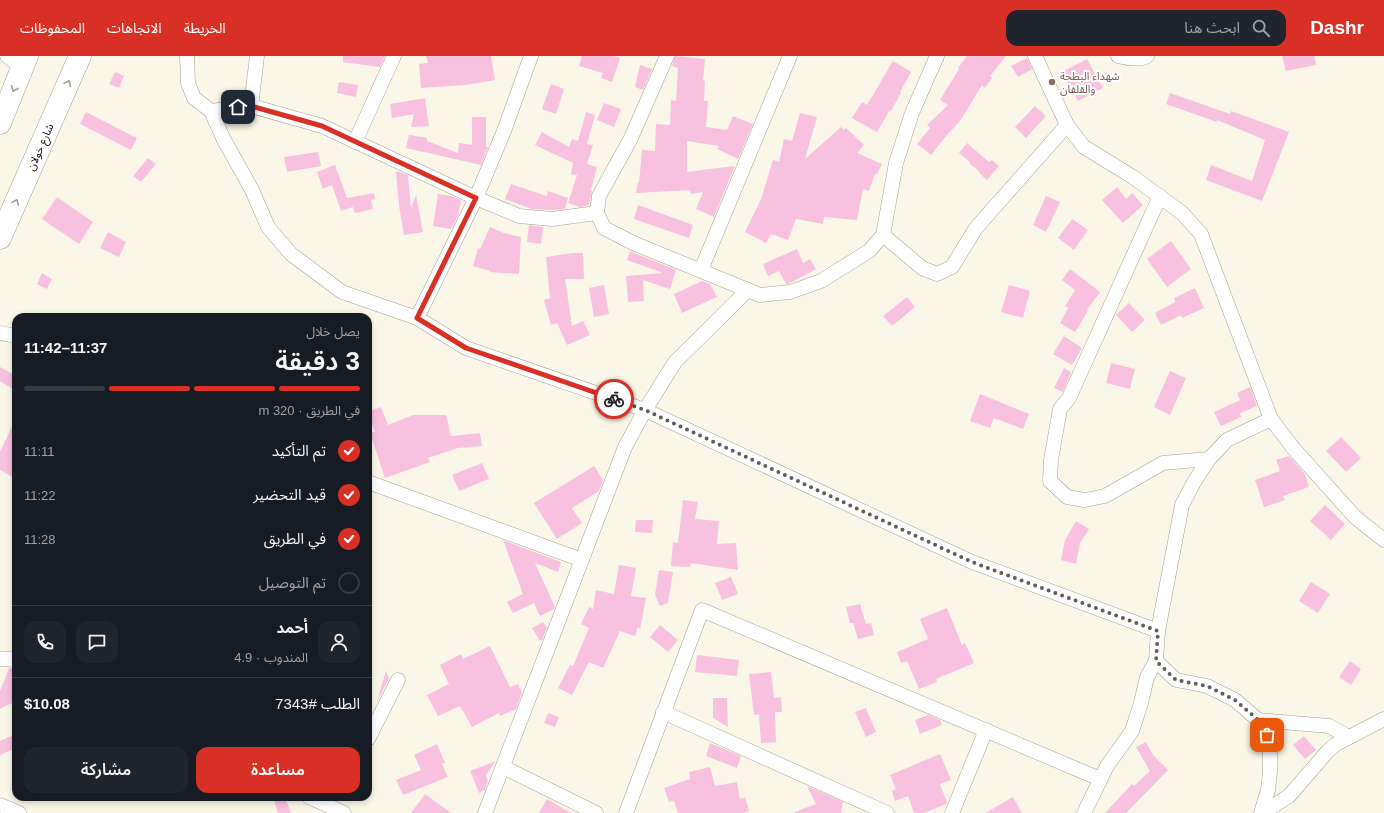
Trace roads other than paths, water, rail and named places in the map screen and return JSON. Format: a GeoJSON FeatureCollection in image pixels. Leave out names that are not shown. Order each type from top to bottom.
{"type":"FeatureCollection","features":[{"type":"Feature","properties":{"kind":"main road","name":"شارع خولان"},"geometry":{"type":"LineString","coordinates":[[0,238],[80,56]]}},
{"type":"Feature","properties":{"kind":"main road"},"geometry":{"type":"LineString","coordinates":[[0,123],[19,60]]}},
{"type":"Feature","properties":{"kind":"street"},"geometry":{"type":"LineString","coordinates":[[187,56],[188,83],[194,98],[211,111],[223,138],[252,190],[268,227],[291,254],[342,292],[417,318],[466,348],[645,410],[972,562],[1158,631]]}},
{"type":"Feature","properties":{"kind":"street"},"geometry":{"type":"LineString","coordinates":[[251,106],[257,56]]}},
{"type":"Feature","properties":{"kind":"street"},"geometry":{"type":"LineString","coordinates":[[355,142],[394,56]]}},
{"type":"Feature","properties":{"kind":"street"},"geometry":{"type":"LineString","coordinates":[[417,318],[476,198],[504,131],[531,56]]}},
{"type":"Feature","properties":{"kind":"street"},"geometry":{"type":"LineString","coordinates":[[668,56],[630,140],[598,196],[597,213],[604,228],[632,242],[760,295],[790,292],[821,281],[869,251],[883,235],[896,163],[912,113],[937,56]]}},
{"type":"Feature","properties":{"kind":"street"},"geometry":{"type":"LineString","coordinates":[[700,270],[790,56]]}},
{"type":"Feature","properties":{"kind":"street"},"geometry":{"type":"LineString","coordinates":[[1035,56],[1067,125],[1084,147],[1133,176],[1160,196],[1182,213],[1201,234],[1271,419],[1294,449],[1356,516],[1384,540]]}},
{"type":"Feature","properties":{"kind":"street"},"geometry":{"type":"LineString","coordinates":[[1118,56],[1125,58],[1138,57]]}},
{"type":"Feature","properties":{"kind":"street"},"geometry":{"type":"LineString","coordinates":[[211,111],[251,106],[322,126],[476,198],[520,216],[552,219],[597,213]]}},
{"type":"Feature","properties":{"kind":"street"},"geometry":{"type":"LineString","coordinates":[[883,235],[922,268],[937,274],[952,267],[976,228],[1067,125]]}},
{"type":"Feature","properties":{"kind":"street"},"geometry":{"type":"LineString","coordinates":[[1160,196],[1069,398],[1060,409],[1051,460],[1050,481],[1067,497],[1085,500],[1105,496],[1163,464],[1209,458]]}},
{"type":"Feature","properties":{"kind":"street"},"geometry":{"type":"LineString","coordinates":[[485,813],[625,447],[645,410],[675,362],[748,290]]}},
{"type":"Feature","properties":{"kind":"street"},"geometry":{"type":"LineString","coordinates":[[0,333],[12,335]]}},
{"type":"Feature","properties":{"kind":"street"},"geometry":{"type":"LineString","coordinates":[[1084,813],[1107,766],[1132,732],[1147,676],[1156,661],[1158,631],[1182,505],[1209,458],[1227,440],[1271,419]]}},
{"type":"Feature","properties":{"kind":"street"},"geometry":{"type":"LineString","coordinates":[[372,483],[582,560]]}},
{"type":"Feature","properties":{"kind":"street"},"geometry":{"type":"LineString","coordinates":[[626,813],[702,610],[1100,779]]}},
{"type":"Feature","properties":{"kind":"street"},"geometry":{"type":"LineString","coordinates":[[0,659],[12,660]]}},
{"type":"Feature","properties":{"kind":"street"},"geometry":{"type":"LineString","coordinates":[[1156,661],[1176,680],[1207,686],[1235,700],[1258,720],[1267,735],[1270,755],[1270,772],[1262,813]]}},
{"type":"Feature","properties":{"kind":"street"},"geometry":{"type":"LineString","coordinates":[[372,731],[398,680]]}},
{"type":"Feature","properties":{"kind":"street"},"geometry":{"type":"LineString","coordinates":[[663,712],[887,813]]}},
{"type":"Feature","properties":{"kind":"street"},"geometry":{"type":"LineString","coordinates":[[1262,813],[1289,796],[1326,752],[1336,744],[1384,719]]}},
{"type":"Feature","properties":{"kind":"street"},"geometry":{"type":"LineString","coordinates":[[1258,720],[1329,726],[1349,737]]}},
{"type":"Feature","properties":{"kind":"street"},"geometry":{"type":"LineString","coordinates":[[952,813],[986,730]]}},
{"type":"Feature","properties":{"kind":"street"},"geometry":{"type":"LineString","coordinates":[[503,767],[596,813]]}},
{"type":"Feature","properties":{"kind":"street"},"geometry":{"type":"LineString","coordinates":[[322,801],[339,806]]}},
{"type":"Feature","properties":{"kind":"street"},"geometry":{"type":"LineString","coordinates":[[0,805],[20,813]]}},
{"type":"Feature","properties":{"kind":"place","name":"شهداء البطحة والقلفان"},"geometry":{"type":"Point","coordinates":[1052,82]}}]}
